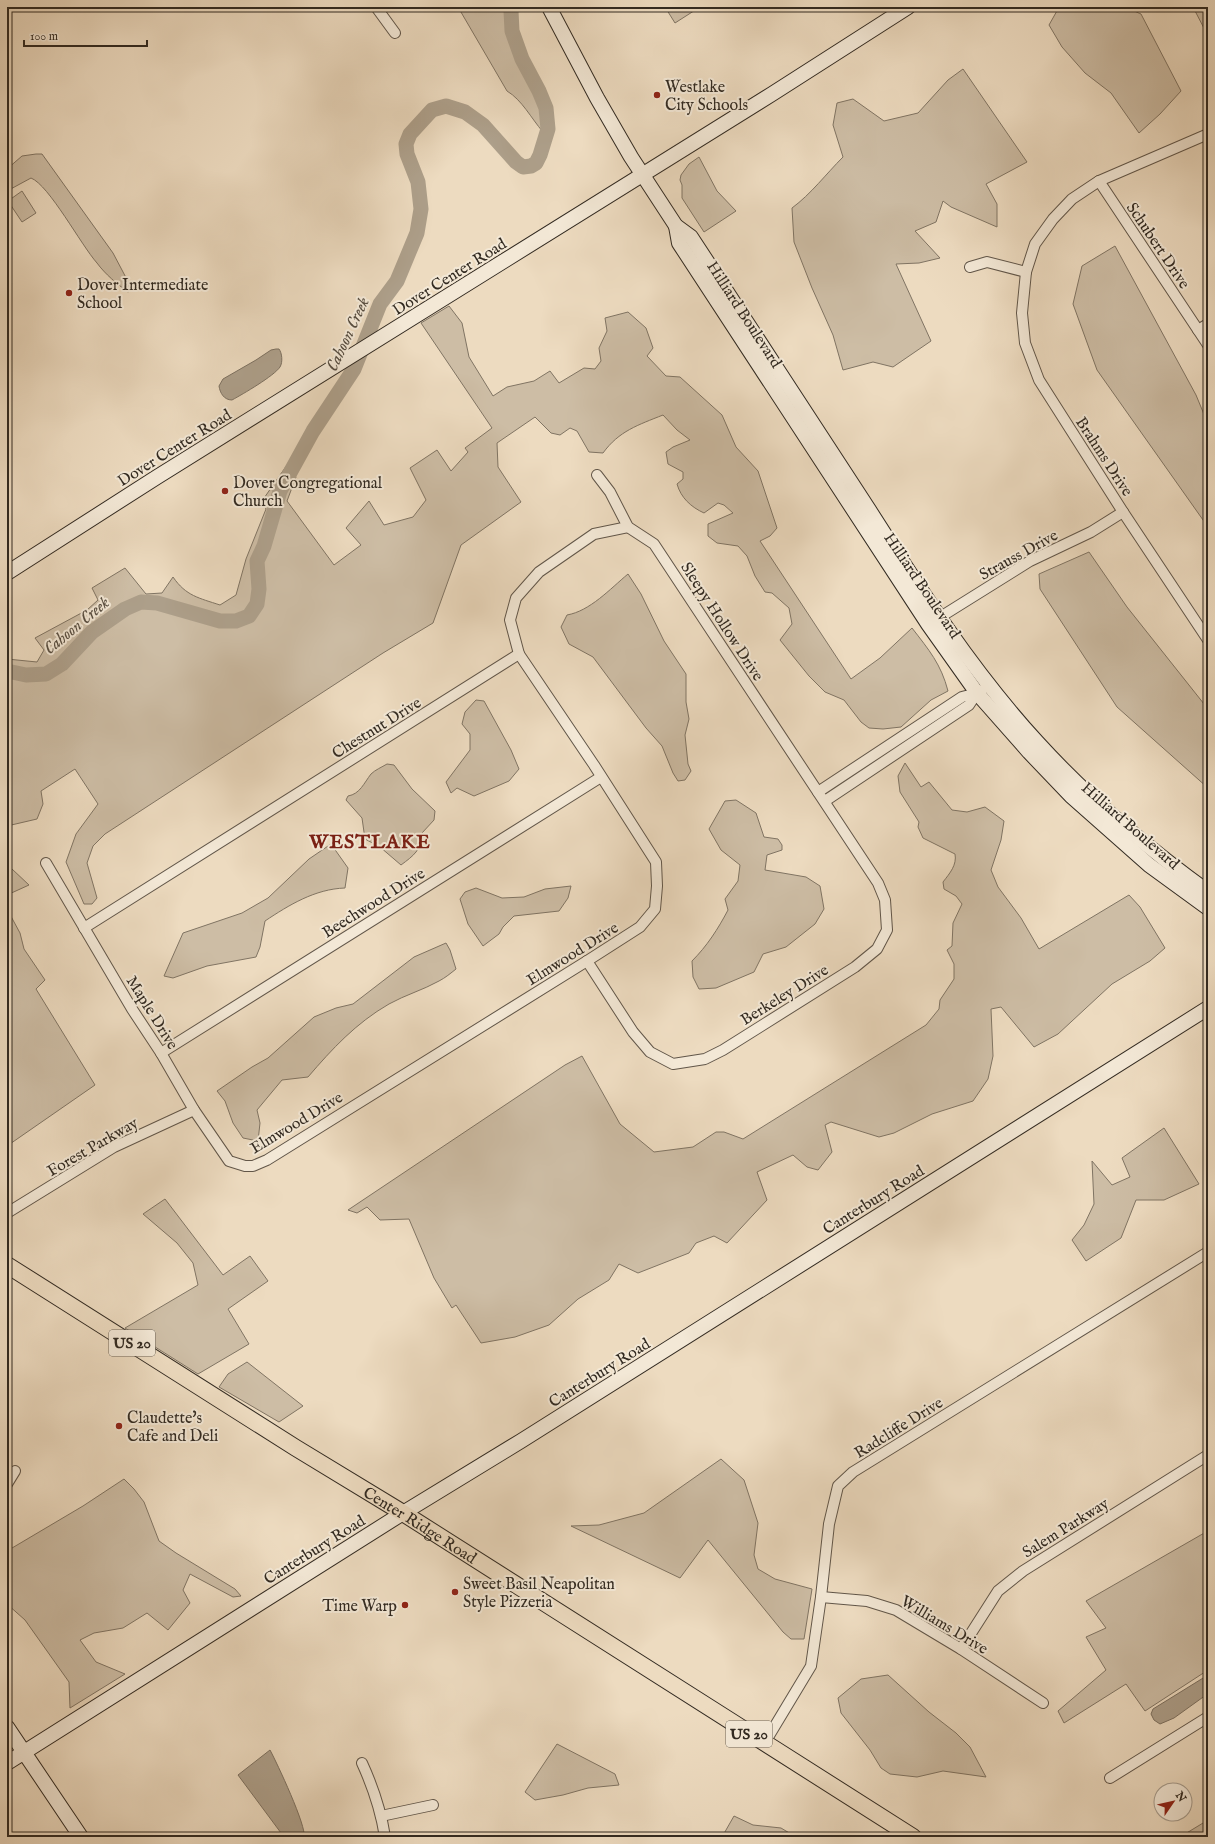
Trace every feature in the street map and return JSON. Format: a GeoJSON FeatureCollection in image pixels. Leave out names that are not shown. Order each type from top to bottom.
{"type":"FeatureCollection","features":[{"type":"Feature","properties":{"kind":"main road","name":"Center Ridge Road"},"geometry":{"type":"LineString","coordinates":[[7,1265],[296,1448],[403,1513],[764,1744],[913,1837]]}},
{"type":"Feature","properties":{"kind":"street"},"geometry":{"type":"LineString","coordinates":[[376,7],[395,33]]}},
{"type":"Feature","properties":{"kind":"street","name":"Hilliard Boulevard"},"geometry":{"type":"LineString","coordinates":[[549,7],[597,98],[642,174],[676,226],[679,243],[934,621],[977,693],[1029,752],[1071,796],[1149,865],[1208,908]]}},
{"type":"Feature","properties":{"kind":"street","name":"Dover Center Road"},"geometry":{"type":"LineString","coordinates":[[7,573],[157,477],[346,361],[908,7]]}},
{"type":"Feature","properties":{"kind":"street","name":"Brahms Drive"},"geometry":{"type":"LineString","coordinates":[[1208,134],[1099,181],[1072,199],[1053,219],[1034,244],[1026,272],[1022,313],[1025,343],[1039,380],[1123,512],[1208,640]]}},
{"type":"Feature","properties":{"kind":"street","name":"Schubert Drive"},"geometry":{"type":"LineString","coordinates":[[1099,181],[1208,345]]}},
{"type":"Feature","properties":{"kind":"street"},"geometry":{"type":"LineString","coordinates":[[970,267],[987,262],[1026,272]]}},
{"type":"Feature","properties":{"kind":"street"},"geometry":{"type":"LineString","coordinates":[[1198,330],[1208,324]]}},
{"type":"Feature","properties":{"kind":"street","name":"Sleepy Hollow Drive"},"geometry":{"type":"LineString","coordinates":[[597,475],[610,492],[628,526],[654,544],[818,792]]}},
{"type":"Feature","properties":{"kind":"street","name":"Strauss Drive"},"geometry":{"type":"LineString","coordinates":[[934,621],[1030,561],[1091,532],[1123,512]]}},
{"type":"Feature","properties":{"kind":"street"},"geometry":{"type":"LineString","coordinates":[[519,654],[510,620],[516,598],[539,572],[594,534],[628,526]]}},
{"type":"Feature","properties":{"kind":"street","name":"Hilliard Boulevard"},"geometry":{"type":"LineString","coordinates":[[934,621],[1036,741],[1081,787],[1149,847],[1208,892]]}},
{"type":"Feature","properties":{"kind":"street","name":"Elmwood Drive"},"geometry":{"type":"LineString","coordinates":[[245,1166],[253,1166],[266,1160],[587,961],[640,927],[655,909],[658,886],[656,862],[519,654]]}},
{"type":"Feature","properties":{"kind":"street","name":"Chestnut Drive"},"geometry":{"type":"LineString","coordinates":[[84,928],[519,654]]}},
{"type":"Feature","properties":{"kind":"street"},"geometry":{"type":"LineString","coordinates":[[818,792],[962,697],[977,693],[989,685]]}},
{"type":"Feature","properties":{"kind":"street"},"geometry":{"type":"LineString","coordinates":[[824,801],[969,705],[977,693]]}},
{"type":"Feature","properties":{"kind":"street","name":"Beechwood Drive"},"geometry":{"type":"LineString","coordinates":[[161,1053],[601,777]]}},
{"type":"Feature","properties":{"kind":"street","name":"Berkeley Drive"},"geometry":{"type":"LineString","coordinates":[[587,961],[633,1032],[650,1052],[672,1064],[704,1059],[723,1050],[856,967],[877,949],[887,930],[885,900],[878,883],[818,792]]}},
{"type":"Feature","properties":{"kind":"street","name":"Maple Drive"},"geometry":{"type":"LineString","coordinates":[[46,863],[132,1009],[161,1053],[194,1110],[229,1161],[245,1166]]}},
{"type":"Feature","properties":{"kind":"street","name":"Canterbury Road"},"geometry":{"type":"LineString","coordinates":[[7,1763],[1208,1008]]}},
{"type":"Feature","properties":{"kind":"street","name":"Forest Parkway"},"geometry":{"type":"LineString","coordinates":[[7,1213],[114,1147],[194,1110]]}},
{"type":"Feature","properties":{"kind":"street","name":"Radcliffe Drive"},"geometry":{"type":"LineString","coordinates":[[764,1744],[811,1666],[821,1597],[829,1524],[838,1486],[853,1472],[1208,1252]]}},
{"type":"Feature","properties":{"kind":"street","name":"Salem Parkway"},"geometry":{"type":"LineString","coordinates":[[961,1649],[998,1592],[1023,1571],[1208,1455]]}},
{"type":"Feature","properties":{"kind":"street"},"geometry":{"type":"LineString","coordinates":[[7,1484],[15,1471]]}},
{"type":"Feature","properties":{"kind":"street","name":"Williams Drive"},"geometry":{"type":"LineString","coordinates":[[821,1597],[867,1601],[896,1610],[961,1649],[1043,1704]]}},
{"type":"Feature","properties":{"kind":"street"},"geometry":{"type":"LineString","coordinates":[[1110,1778],[1208,1717]]}},
{"type":"Feature","properties":{"kind":"street"},"geometry":{"type":"LineString","coordinates":[[7,1727],[81,1837]]}},
{"type":"Feature","properties":{"kind":"street"},"geometry":{"type":"LineString","coordinates":[[362,1763],[371,1782],[381,1816],[385,1837]]}},
{"type":"Feature","properties":{"kind":"street"},"geometry":{"type":"LineString","coordinates":[[381,1816],[433,1805]]}},
{"type":"Feature","properties":{"kind":"shaded area"},"geometry":{"type":"Polygon","coordinates":[[[458,7],[513,7],[510,17],[511,29],[515,43],[546,107],[548,129],[543,132],[522,104],[507,91],[458,7]]]}},
{"type":"Feature","properties":{"kind":"shaded area"},"geometry":{"type":"Polygon","coordinates":[[[665,7],[700,7],[675,23],[665,7]]]}},
{"type":"Feature","properties":{"kind":"shaded area"},"geometry":{"type":"Polygon","coordinates":[[[1062,7],[1125,7],[1141,14],[1181,91],[1160,114],[1139,133],[1111,93],[1085,73],[1062,47],[1049,25],[1058,9],[1062,7]]]}},
{"type":"Feature","properties":{"kind":"shaded area"},"geometry":{"type":"Polygon","coordinates":[[[1193,7],[1208,7],[1208,36],[1193,7]]]}},
{"type":"Feature","properties":{"kind":"shaded area"},"geometry":{"type":"Polygon","coordinates":[[[963,69],[1027,162],[986,184],[997,204],[997,227],[951,207],[943,201],[936,222],[915,231],[940,258],[919,263],[896,264],[931,341],[893,367],[873,362],[843,370],[833,335],[794,242],[792,208],[812,190],[843,157],[833,125],[837,103],[853,99],[884,121],[918,113],[948,80],[963,69]]]}},
{"type":"Feature","properties":{"kind":"shaded area"},"geometry":{"type":"Polygon","coordinates":[[[42,154],[113,253],[132,289],[128,292],[111,279],[100,267],[56,203],[38,183],[31,178],[7,191],[7,169],[22,156],[42,154]]]}},
{"type":"Feature","properties":{"kind":"shaded area"},"geometry":{"type":"Polygon","coordinates":[[[699,157],[717,191],[736,211],[704,232],[682,198],[682,185],[680,180],[681,175],[689,164],[699,157]]]}},
{"type":"Feature","properties":{"kind":"shaded area"},"geometry":{"type":"Polygon","coordinates":[[[22,191],[36,213],[22,222],[8,201],[22,191]]]}},
{"type":"Feature","properties":{"kind":"shaded area"},"geometry":{"type":"Polygon","coordinates":[[[1115,246],[1196,395],[1208,424],[1208,527],[1097,370],[1073,304],[1082,266],[1115,246]]]}},
{"type":"Feature","properties":{"kind":"shaded area"},"geometry":{"type":"Polygon","coordinates":[[[449,306],[462,323],[469,357],[493,396],[507,387],[534,381],[550,371],[559,383],[584,368],[595,369],[601,361],[599,348],[607,331],[605,318],[628,312],[646,328],[653,348],[647,356],[666,376],[680,377],[722,415],[736,447],[758,471],[777,528],[770,536],[760,541],[851,679],[880,658],[912,628],[929,650],[938,665],[948,691],[931,700],[901,727],[883,729],[869,728],[861,722],[844,700],[825,692],[809,676],[780,640],[792,624],[789,608],[772,593],[765,592],[755,576],[747,556],[738,546],[717,543],[708,536],[708,524],[733,513],[724,505],[718,503],[704,513],[691,505],[681,494],[677,484],[683,479],[683,472],[668,464],[666,452],[673,447],[690,440],[677,430],[663,415],[622,434],[609,445],[603,453],[589,452],[577,431],[570,428],[560,435],[551,433],[535,417],[497,443],[498,467],[521,502],[461,545],[433,623],[383,653],[105,834],[93,846],[87,863],[97,898],[92,904],[84,904],[66,862],[76,834],[98,804],[75,769],[41,791],[43,804],[37,819],[7,826],[7,659],[37,662],[44,650],[35,638],[87,610],[98,600],[92,588],[125,568],[146,594],[162,593],[173,577],[183,588],[194,596],[220,605],[236,595],[246,559],[266,509],[262,501],[287,465],[296,477],[287,501],[334,565],[361,545],[346,528],[369,501],[384,525],[413,517],[426,500],[410,468],[437,450],[451,471],[468,452],[465,448],[492,428],[421,323],[449,306]]]}},
{"type":"Feature","properties":{"kind":"shaded area"},"geometry":{"type":"Polygon","coordinates":[[[279,349],[282,358],[282,363],[277,371],[258,385],[232,400],[229,400],[223,396],[219,386],[223,379],[271,350],[279,349]]]}},
{"type":"Feature","properties":{"kind":"shaded area"},"geometry":{"type":"Polygon","coordinates":[[[1089,552],[1127,607],[1208,709],[1208,788],[1117,707],[1040,589],[1039,574],[1089,552]]]}},
{"type":"Feature","properties":{"kind":"shaded area"},"geometry":{"type":"Polygon","coordinates":[[[628,574],[641,594],[664,641],[686,674],[686,702],[689,719],[685,735],[688,764],[691,771],[685,780],[678,781],[673,773],[662,746],[646,728],[593,657],[569,644],[561,627],[567,615],[575,613],[592,604],[628,574]]]}},
{"type":"Feature","properties":{"kind":"shaded area"},"geometry":{"type":"Polygon","coordinates":[[[476,700],[484,701],[511,750],[519,769],[509,781],[474,796],[457,788],[451,793],[446,782],[470,750],[470,734],[462,724],[465,712],[476,700]]]}},
{"type":"Feature","properties":{"kind":"shaded area"},"geometry":{"type":"Polygon","coordinates":[[[905,763],[921,787],[929,782],[952,810],[967,812],[985,807],[1004,821],[1001,840],[991,870],[998,887],[1021,918],[1039,949],[1129,895],[1140,907],[1165,948],[1150,961],[1112,984],[1058,1034],[1034,1047],[1001,1007],[991,1009],[993,1056],[988,1079],[973,1101],[932,1114],[894,1133],[879,1137],[831,1122],[825,1125],[832,1152],[818,1170],[807,1167],[793,1155],[757,1172],[767,1200],[727,1243],[714,1236],[696,1243],[689,1253],[638,1273],[619,1264],[609,1280],[578,1299],[549,1325],[515,1337],[481,1343],[456,1305],[452,1308],[434,1278],[409,1219],[380,1220],[367,1207],[357,1213],[348,1210],[565,1065],[582,1056],[620,1124],[654,1152],[693,1147],[716,1132],[724,1132],[743,1139],[926,1025],[939,1009],[940,1000],[954,979],[954,964],[947,950],[952,946],[953,923],[962,904],[956,896],[944,889],[943,882],[954,865],[955,854],[923,838],[918,827],[919,822],[900,792],[898,776],[905,763]]]}},
{"type":"Feature","properties":{"kind":"shaded area"},"geometry":{"type":"Polygon","coordinates":[[[387,764],[394,765],[412,789],[435,811],[434,820],[422,833],[419,848],[401,865],[380,847],[365,839],[362,818],[346,800],[348,796],[359,791],[371,774],[387,764]]]}},
{"type":"Feature","properties":{"kind":"shaded area"},"geometry":{"type":"Polygon","coordinates":[[[736,800],[756,813],[764,837],[778,839],[782,845],[782,850],[767,855],[765,870],[806,877],[820,886],[824,909],[815,924],[786,947],[763,954],[754,972],[716,988],[699,989],[693,977],[692,961],[712,937],[728,910],[725,899],[738,881],[740,865],[721,850],[709,829],[725,801],[736,800]]]}},
{"type":"Feature","properties":{"kind":"shaded area"},"geometry":{"type":"Polygon","coordinates":[[[331,844],[348,868],[345,888],[323,891],[303,899],[283,909],[265,921],[260,947],[256,957],[207,966],[173,978],[164,976],[183,933],[242,913],[268,898],[309,859],[331,844]]]}},
{"type":"Feature","properties":{"kind":"shaded area"},"geometry":{"type":"Polygon","coordinates":[[[7,866],[12,869],[29,885],[7,895],[7,866]]]}},
{"type":"Feature","properties":{"kind":"shaded area"},"geometry":{"type":"Polygon","coordinates":[[[571,886],[568,898],[559,911],[514,916],[503,927],[499,934],[483,946],[468,924],[460,899],[465,892],[476,888],[502,898],[524,897],[545,889],[571,886]]]}},
{"type":"Feature","properties":{"kind":"shaded area"},"geometry":{"type":"Polygon","coordinates":[[[7,909],[20,933],[24,949],[45,980],[36,989],[95,1085],[7,1146],[7,909]]]}},
{"type":"Feature","properties":{"kind":"shaded area"},"geometry":{"type":"Polygon","coordinates":[[[446,943],[450,950],[456,969],[441,980],[389,1004],[366,1019],[326,1056],[308,1077],[282,1080],[257,1110],[260,1123],[258,1141],[243,1138],[233,1123],[225,1101],[217,1091],[268,1058],[314,1017],[336,1008],[353,1004],[414,957],[446,943]]]}},
{"type":"Feature","properties":{"kind":"shaded area"},"geometry":{"type":"Polygon","coordinates":[[[1164,1128],[1199,1184],[1164,1200],[1136,1200],[1121,1238],[1086,1261],[1072,1240],[1084,1225],[1094,1204],[1092,1161],[1112,1185],[1130,1177],[1122,1158],[1164,1128]]]}},
{"type":"Feature","properties":{"kind":"shaded area"},"geometry":{"type":"Polygon","coordinates":[[[165,1199],[223,1275],[250,1256],[268,1281],[228,1309],[249,1344],[198,1374],[125,1328],[198,1285],[193,1263],[177,1243],[143,1214],[165,1199]]]}},
{"type":"Feature","properties":{"kind":"shaded area"},"geometry":{"type":"Polygon","coordinates":[[[247,1362],[303,1406],[279,1422],[219,1387],[228,1374],[247,1362]]]}},
{"type":"Feature","properties":{"kind":"shaded area"},"geometry":{"type":"Polygon","coordinates":[[[721,1459],[744,1480],[758,1523],[754,1555],[758,1569],[775,1579],[812,1589],[804,1639],[791,1639],[783,1632],[708,1540],[680,1578],[571,1526],[599,1525],[644,1513],[721,1459]]]}},
{"type":"Feature","properties":{"kind":"shaded area"},"geometry":{"type":"Polygon","coordinates":[[[124,1479],[144,1502],[159,1541],[235,1589],[241,1596],[233,1597],[190,1574],[183,1590],[190,1603],[168,1630],[147,1613],[123,1628],[94,1633],[80,1640],[96,1662],[125,1674],[70,1708],[69,1682],[25,1620],[7,1604],[7,1551],[83,1506],[124,1479]]]}},
{"type":"Feature","properties":{"kind":"shaded area"},"geometry":{"type":"Polygon","coordinates":[[[1206,1532],[1208,1535],[1208,1670],[1145,1711],[1126,1684],[1064,1723],[1058,1711],[1106,1670],[1086,1637],[1106,1628],[1086,1601],[1206,1532]]]}},
{"type":"Feature","properties":{"kind":"shaded area"},"geometry":{"type":"Polygon","coordinates":[[[888,1675],[929,1712],[956,1733],[970,1747],[986,1777],[943,1771],[917,1777],[890,1774],[881,1768],[870,1750],[841,1713],[838,1698],[861,1679],[888,1675]]]}},
{"type":"Feature","properties":{"kind":"shaded area"},"geometry":{"type":"Polygon","coordinates":[[[1208,1675],[1208,1694],[1174,1718],[1160,1724],[1154,1720],[1151,1714],[1153,1709],[1208,1675]]]}},
{"type":"Feature","properties":{"kind":"shaded area"},"geometry":{"type":"Polygon","coordinates":[[[557,1744],[615,1774],[619,1785],[588,1788],[563,1795],[535,1800],[525,1792],[557,1744]]]}},
{"type":"Feature","properties":{"kind":"shaded area"},"geometry":{"type":"Polygon","coordinates":[[[270,1750],[285,1781],[301,1821],[304,1837],[284,1837],[238,1775],[270,1750]]]}},
{"type":"Feature","properties":{"kind":"shaded area"},"geometry":{"type":"Polygon","coordinates":[[[734,1816],[753,1825],[781,1828],[796,1837],[722,1837],[734,1816]]]}},
{"type":"Feature","properties":{"kind":"shaded area"},"geometry":{"type":"Polygon","coordinates":[[[1208,1820],[1208,1837],[1180,1837],[1208,1820]]]}},
{"type":"Feature","properties":{"kind":"waterway","name":"Cahoon Creek"},"geometry":{"type":"LineString","coordinates":[[7,671],[26,675],[46,674],[62,664],[92,632],[125,609],[141,602],[157,603],[220,621],[236,621],[249,616],[257,604],[259,589],[257,561],[264,546],[280,491],[313,431],[354,369],[380,304],[397,281],[417,233],[421,209],[418,182],[407,154],[406,144],[410,134],[432,110],[446,106],[465,112],[483,125],[516,162],[523,167],[531,166],[536,163],[540,155],[548,129],[546,108],[522,59],[512,31],[511,11],[513,7]]}},
{"type":"Feature","properties":{"kind":"place","name":"Westlake City Schools"},"geometry":{"type":"Point","coordinates":[657,95]}},
{"type":"Feature","properties":{"kind":"place","name":"Dover Intermediate School"},"geometry":{"type":"Point","coordinates":[69,293]}},
{"type":"Feature","properties":{"kind":"place","name":"Dover Congregational Church"},"geometry":{"type":"Point","coordinates":[225,491]}},
{"type":"Feature","properties":{"kind":"place","name":"Claudette's Cafe and Deli"},"geometry":{"type":"Point","coordinates":[119,1426]}},
{"type":"Feature","properties":{"kind":"place","name":"Sweet Basil Neapolitan Style Pizzeria"},"geometry":{"type":"Point","coordinates":[455,1592]}},
{"type":"Feature","properties":{"kind":"place","name":"Time Warp"},"geometry":{"type":"Point","coordinates":[405,1605]}},
{"type":"Feature","properties":{"kind":"district","name":"WESTLAKE"},"geometry":{"type":"Point","coordinates":[370,841]}}]}
